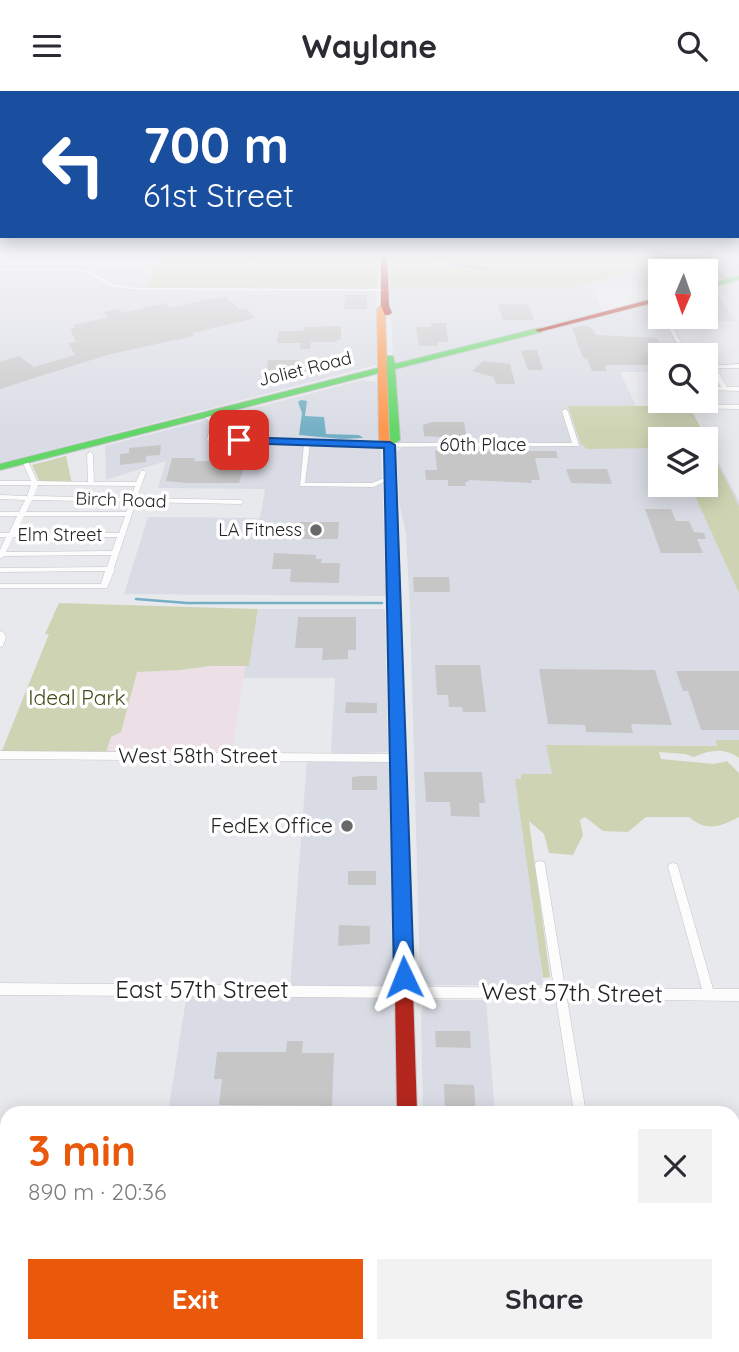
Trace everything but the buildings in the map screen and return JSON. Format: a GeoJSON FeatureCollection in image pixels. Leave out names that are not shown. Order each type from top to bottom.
{"type":"FeatureCollection","features":[{"type":"Feature","properties":{"kind":"main road"},"geometry":{"type":"LineString","coordinates":[[380,313],[384,372],[395,440],[389,444],[407,1106]]}},
{"type":"Feature","properties":{"kind":"main road","name":"Joliet Road"},"geometry":{"type":"LineString","coordinates":[[0,467],[616,313]]}},
{"type":"Feature","properties":{"kind":"street"},"geometry":{"type":"LineString","coordinates":[[725,389],[713,367],[739,366]]}},
{"type":"Feature","properties":{"kind":"street"},"geometry":{"type":"LineString","coordinates":[[718,389],[739,389]]}},
{"type":"Feature","properties":{"kind":"street"},"geometry":{"type":"LineString","coordinates":[[718,406],[739,407]]}},
{"type":"Feature","properties":{"kind":"street","name":"60th Place"},"geometry":{"type":"LineString","coordinates":[[206,414],[214,424],[210,440],[576,445],[565,411]]}},
{"type":"Feature","properties":{"kind":"street"},"geometry":{"type":"LineString","coordinates":[[307,441],[302,485],[373,485],[390,478]]}},
{"type":"Feature","properties":{"kind":"street"},"geometry":{"type":"LineString","coordinates":[[90,454],[90,484]]}},
{"type":"Feature","properties":{"kind":"street"},"geometry":{"type":"LineString","coordinates":[[25,461],[35,483],[1,555],[115,553]]}},
{"type":"Feature","properties":{"kind":"street"},"geometry":{"type":"LineString","coordinates":[[0,586],[104,586],[143,473]]}},
{"type":"Feature","properties":{"kind":"street"},"geometry":{"type":"LineString","coordinates":[[0,483],[139,484]]}},
{"type":"Feature","properties":{"kind":"street"},"geometry":{"type":"LineString","coordinates":[[373,485],[391,493]]}},
{"type":"Feature","properties":{"kind":"street","name":"Birch Road"},"geometry":{"type":"LineString","coordinates":[[0,497],[242,502]]}},
{"type":"Feature","properties":{"kind":"street"},"geometry":{"type":"LineString","coordinates":[[0,514],[128,514]]}},
{"type":"Feature","properties":{"kind":"street","name":"Elm Street"},"geometry":{"type":"LineString","coordinates":[[0,535],[121,535]]}},
{"type":"Feature","properties":{"kind":"street"},"geometry":{"type":"LineString","coordinates":[[0,569],[111,569]]}},
{"type":"Feature","properties":{"kind":"street"},"geometry":{"type":"LineString","coordinates":[[0,644],[1,634]]}},
{"type":"Feature","properties":{"kind":"street","name":"West 58th Street"},"geometry":{"type":"LineString","coordinates":[[0,755],[397,758]]}},
{"type":"Feature","properties":{"kind":"street"},"geometry":{"type":"LineString","coordinates":[[540,865],[579,1106]]}},
{"type":"Feature","properties":{"kind":"street"},"geometry":{"type":"LineString","coordinates":[[673,867],[709,994]]}},
{"type":"Feature","properties":{"kind":"street","name":"East 57th Street"},"geometry":{"type":"LineString","coordinates":[[0,989],[405,992]]}},
{"type":"Feature","properties":{"kind":"street","name":"West 57th Street"},"geometry":{"type":"LineString","coordinates":[[405,992],[739,995]]}},
{"type":"Feature","properties":{"kind":"shaded area"},"geometry":{"type":"Polygon","coordinates":[[[0,313],[377,313],[376,365],[0,463],[0,313]]]}},
{"type":"Feature","properties":{"kind":"shaded area"},"geometry":{"type":"Polygon","coordinates":[[[391,313],[599,313],[393,364],[391,313]]]}},
{"type":"Feature","properties":{"kind":"shaded area"},"geometry":{"type":"Polygon","coordinates":[[[606,313],[648,313],[648,329],[675,329],[683,343],[648,343],[648,372],[620,372],[636,406],[568,406],[584,447],[648,448],[648,497],[718,497],[718,461],[739,501],[739,746],[547,745],[552,774],[521,774],[543,985],[429,985],[420,976],[410,611],[406,534],[399,502],[397,452],[402,447],[391,444],[389,368],[606,313]]]}},
{"type":"Feature","properties":{"kind":"shaded area"},"geometry":{"type":"Polygon","coordinates":[[[718,313],[731,313],[737,321],[718,321],[718,313]]]}},
{"type":"Feature","properties":{"kind":"shaded area"},"geometry":{"type":"Polygon","coordinates":[[[363,380],[379,385],[386,596],[124,594],[148,517],[260,518],[265,489],[158,488],[166,461],[106,480],[105,446],[363,380]]]}},
{"type":"Feature","properties":{"kind":"shaded area"},"geometry":{"type":"Polygon","coordinates":[[[258,609],[385,609],[388,752],[331,754],[335,678],[243,678],[245,666],[249,665],[258,609]]]}},
{"type":"Feature","properties":{"kind":"shaded area"},"geometry":{"type":"Polygon","coordinates":[[[245,666],[232,754],[106,753],[111,737],[121,731],[137,672],[245,666]]]}},
{"type":"Feature","properties":{"kind":"shaded area"},"geometry":{"type":"Polygon","coordinates":[[[307,759],[393,760],[398,987],[290,987],[307,759]]]}},
{"type":"Feature","properties":{"kind":"shaded area"},"geometry":{"type":"Polygon","coordinates":[[[187,993],[401,995],[402,1106],[169,1106],[187,993]]]}},
{"type":"Feature","properties":{"kind":"shaded area"},"geometry":{"type":"Polygon","coordinates":[[[429,1000],[486,1000],[494,1106],[423,1106],[421,1012],[424,1003],[429,1000]]]}},
{"type":"Feature","properties":{"kind":"green space"},"geometry":{"type":"Polygon","coordinates":[[[568,406],[648,406],[648,413],[693,413],[700,427],[648,427],[648,448],[587,449],[581,444],[568,406]]]}},
{"type":"Feature","properties":{"kind":"green space"},"geometry":{"type":"Polygon","coordinates":[[[66,456],[72,484],[50,485],[39,480],[32,465],[66,456]]]}},
{"type":"Feature","properties":{"kind":"green space"},"geometry":{"type":"Polygon","coordinates":[[[718,465],[739,506],[739,593],[695,497],[718,497],[718,465]]]}},
{"type":"Feature","properties":{"kind":"green space","name":"Ideal Park"},"geometry":{"type":"Polygon","coordinates":[[[59,603],[258,609],[249,666],[137,672],[121,732],[111,737],[106,753],[1,753],[59,603]]]}},
{"type":"Feature","properties":{"kind":"green space"},"geometry":{"type":"Polygon","coordinates":[[[716,740],[739,740],[739,758],[723,751],[711,751],[694,757],[659,752],[661,759],[714,764],[727,761],[739,773],[739,817],[726,823],[707,826],[689,817],[646,817],[628,832],[603,831],[585,817],[580,820],[583,835],[573,855],[549,853],[544,834],[529,821],[550,977],[543,978],[515,779],[521,779],[521,774],[552,774],[546,745],[717,746],[716,740]]]}},
{"type":"Feature","properties":{"kind":"water"},"geometry":{"type":"Polygon","coordinates":[[[307,401],[305,416],[324,417],[326,434],[359,435],[363,438],[299,435],[302,413],[298,402],[307,401]]]}},
{"type":"Feature","properties":{"kind":"waterway"},"geometry":{"type":"LineString","coordinates":[[136,599],[187,603],[382,603]]}},
{"type":"Feature","properties":{"kind":"traffic: fast"},"geometry":{"type":"LineString","coordinates":[[0,467],[539,330]]}},
{"type":"Feature","properties":{"kind":"traffic: fast"},"geometry":{"type":"LineString","coordinates":[[389,443],[395,440],[390,358]]}},
{"type":"Feature","properties":{"kind":"traffic: slow"},"geometry":{"type":"LineString","coordinates":[[381,313],[384,439],[390,445],[401,873]]}},
{"type":"Feature","properties":{"kind":"traffic: jam"},"geometry":{"type":"LineString","coordinates":[[539,330],[606,313]]}},
{"type":"Feature","properties":{"kind":"traffic: jam"},"geometry":{"type":"LineString","coordinates":[[401,873],[407,1106]]}},
{"type":"Feature","properties":{"kind":"place","name":"LA Fitness"},"geometry":{"type":"Point","coordinates":[316,530]}},
{"type":"Feature","properties":{"kind":"place","name":"FedEx Office"},"geometry":{"type":"Point","coordinates":[347,826]}},
{"type":"Feature","properties":{"kind":"route"},"geometry":{"type":"LineString","coordinates":[[239,440],[390,445],[404,977]]}}]}
